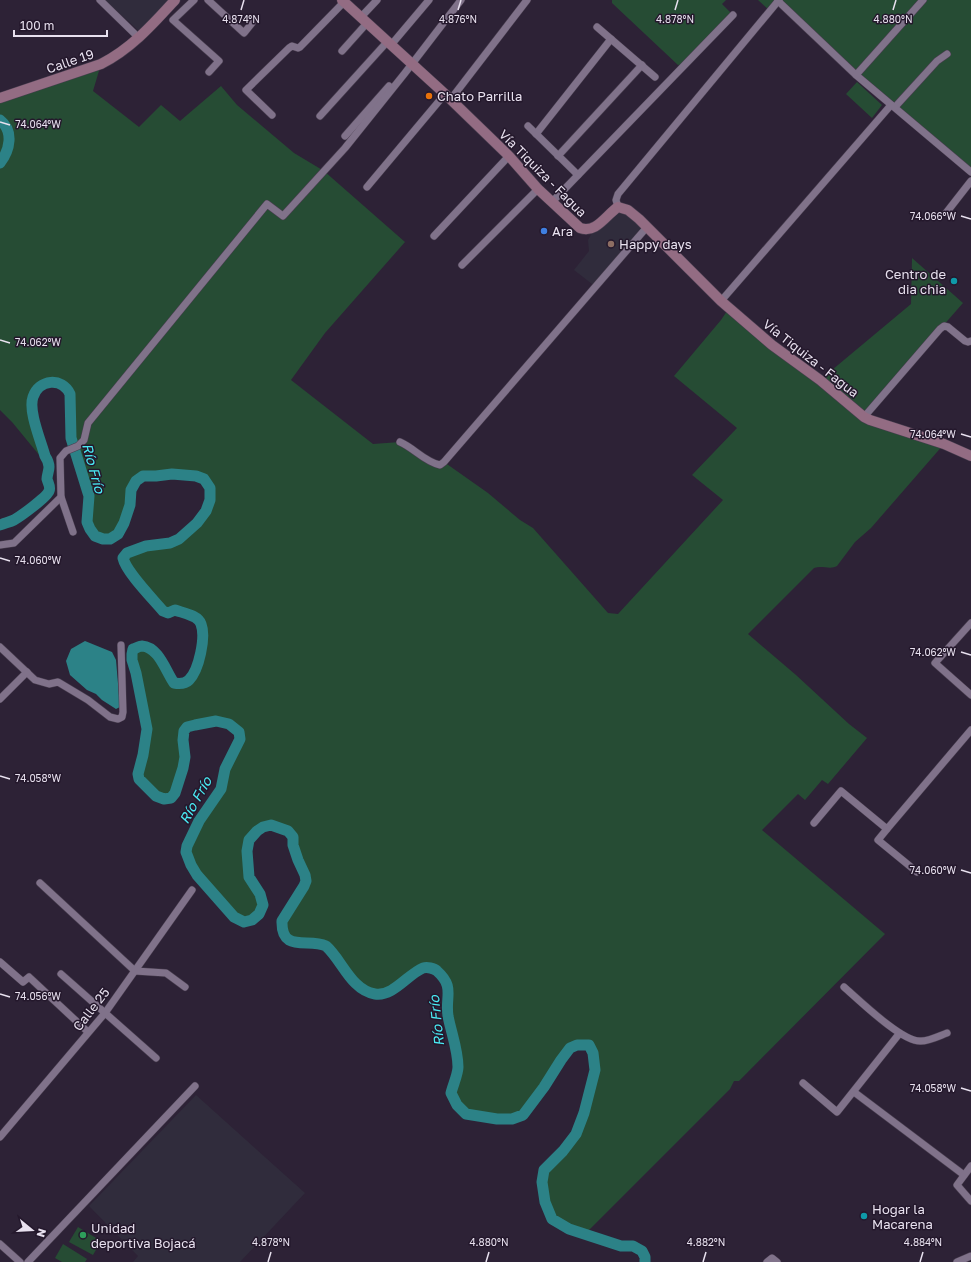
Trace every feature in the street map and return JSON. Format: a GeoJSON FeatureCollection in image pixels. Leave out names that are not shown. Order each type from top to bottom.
{"type":"FeatureCollection","features":[{"type":"Feature","properties":{"kind":"street"},"geometry":{"type":"LineString","coordinates":[[100,0],[140,38]]}},
{"type":"Feature","properties":{"kind":"street","name":"Calle 19"},"geometry":{"type":"LineString","coordinates":[[0,98],[101,64],[114,58],[140,38],[175,0]]}},
{"type":"Feature","properties":{"kind":"street"},"geometry":{"type":"LineString","coordinates":[[208,0],[244,33],[252,23]]}},
{"type":"Feature","properties":{"kind":"street"},"geometry":{"type":"LineString","coordinates":[[342,51],[377,0]]}},
{"type":"Feature","properties":{"kind":"street"},"geometry":{"type":"LineString","coordinates":[[320,116],[429,0]]}},
{"type":"Feature","properties":{"kind":"street"},"geometry":{"type":"LineString","coordinates":[[73,532],[61,497],[60,458],[66,451],[78,446],[84,440],[88,423],[267,204],[283,216],[345,148],[461,0]]}},
{"type":"Feature","properties":{"kind":"street"},"geometry":{"type":"LineString","coordinates":[[367,187],[448,96],[527,0]]}},
{"type":"Feature","properties":{"kind":"street"},"geometry":{"type":"LineString","coordinates":[[856,75],[923,0]]}},
{"type":"Feature","properties":{"kind":"street"},"geometry":{"type":"LineString","coordinates":[[190,1],[173,20],[219,61],[209,72]]}},
{"type":"Feature","properties":{"kind":"street"},"geometry":{"type":"LineString","coordinates":[[272,115],[246,90],[289,48],[292,46],[298,48],[300,47],[343,1]]}},
{"type":"Feature","properties":{"kind":"street","name":"Vía Tiquiza - Fagua"},"geometry":{"type":"LineString","coordinates":[[343,1],[448,96],[509,156],[538,189],[580,228],[590,230],[618,207],[628,210],[721,301],[772,345],[820,380],[864,416],[870,420],[944,444],[971,456]]}},
{"type":"Feature","properties":{"kind":"street"},"geometry":{"type":"LineString","coordinates":[[618,207],[616,200],[618,194],[779,1],[856,75],[971,172]]}},
{"type":"Feature","properties":{"kind":"street"},"geometry":{"type":"LineString","coordinates":[[552,202],[733,15]]}},
{"type":"Feature","properties":{"kind":"street"},"geometry":{"type":"LineString","coordinates":[[597,27],[655,77]]}},
{"type":"Feature","properties":{"kind":"street"},"geometry":{"type":"LineString","coordinates":[[536,134],[611,39]]}},
{"type":"Feature","properties":{"kind":"street"},"geometry":{"type":"LineString","coordinates":[[721,301],[893,106],[947,54]]}},
{"type":"Feature","properties":{"kind":"street"},"geometry":{"type":"LineString","coordinates":[[345,136],[411,63]]}},
{"type":"Feature","properties":{"kind":"street"},"geometry":{"type":"LineString","coordinates":[[558,156],[642,65]]}},
{"type":"Feature","properties":{"kind":"street"},"geometry":{"type":"LineString","coordinates":[[528,126],[578,176]]}},
{"type":"Feature","properties":{"kind":"street"},"geometry":{"type":"LineString","coordinates":[[434,236],[509,156]]}},
{"type":"Feature","properties":{"kind":"street"},"geometry":{"type":"LineString","coordinates":[[946,213],[971,181]]}},
{"type":"Feature","properties":{"kind":"street"},"geometry":{"type":"LineString","coordinates":[[462,265],[538,189]]}},
{"type":"Feature","properties":{"kind":"street"},"geometry":{"type":"LineString","coordinates":[[400,442],[407,445],[434,464],[440,465],[444,462],[647,227]]}},
{"type":"Feature","properties":{"kind":"street"},"geometry":{"type":"LineString","coordinates":[[864,416],[940,328],[944,326],[948,327],[965,341],[971,341]]}},
{"type":"Feature","properties":{"kind":"street"},"geometry":{"type":"LineString","coordinates":[[0,545],[14,543],[61,497]]}},
{"type":"Feature","properties":{"kind":"street"},"geometry":{"type":"LineString","coordinates":[[971,623],[935,662],[971,695]]}},
{"type":"Feature","properties":{"kind":"street"},"geometry":{"type":"LineString","coordinates":[[0,647],[35,680],[49,684],[58,682],[88,700],[110,717],[118,719],[122,717],[123,712],[121,646]]}},
{"type":"Feature","properties":{"kind":"street"},"geometry":{"type":"LineString","coordinates":[[0,699],[27,672]]}},
{"type":"Feature","properties":{"kind":"street"},"geometry":{"type":"LineString","coordinates":[[917,872],[878,840],[971,730]]}},
{"type":"Feature","properties":{"kind":"street"},"geometry":{"type":"LineString","coordinates":[[814,823],[841,791],[887,830]]}},
{"type":"Feature","properties":{"kind":"street"},"geometry":{"type":"LineString","coordinates":[[40,883],[135,971],[166,973],[184,987]]}},
{"type":"Feature","properties":{"kind":"street","name":"Calle 25"},"geometry":{"type":"LineString","coordinates":[[0,1137],[105,1013],[192,890]]}},
{"type":"Feature","properties":{"kind":"street"},"geometry":{"type":"LineString","coordinates":[[0,962],[22,982],[29,977],[88,1032]]}},
{"type":"Feature","properties":{"kind":"street"},"geometry":{"type":"LineString","coordinates":[[61,974],[156,1058]]}},
{"type":"Feature","properties":{"kind":"street"},"geometry":{"type":"LineString","coordinates":[[844,987],[899,1034],[910,1040],[921,1041],[948,1033]]}},
{"type":"Feature","properties":{"kind":"street"},"geometry":{"type":"LineString","coordinates":[[803,1083],[838,1112],[899,1034]]}},
{"type":"Feature","properties":{"kind":"street"},"geometry":{"type":"LineString","coordinates":[[28,1262],[196,1086]]}},
{"type":"Feature","properties":{"kind":"street"},"geometry":{"type":"LineString","coordinates":[[854,1092],[964,1175]]}},
{"type":"Feature","properties":{"kind":"street"},"geometry":{"type":"LineString","coordinates":[[971,1166],[957,1184],[971,1201]]}},
{"type":"Feature","properties":{"kind":"street"},"geometry":{"type":"LineString","coordinates":[[0,1244],[20,1262]]}},
{"type":"Feature","properties":{"kind":"street"},"geometry":{"type":"LineString","coordinates":[[957,1262],[971,1256]]}},
{"type":"Feature","properties":{"kind":"street"},"geometry":{"type":"LineString","coordinates":[[767,1262],[772,1258],[777,1262]]}},
{"type":"Feature","properties":{"kind":"shaded area"},"geometry":{"type":"Polygon","coordinates":[[[105,0],[169,0],[139,31],[105,0]]]}},
{"type":"Feature","properties":{"kind":"shaded area"},"geometry":{"type":"Polygon","coordinates":[[[612,0],[726,0],[722,4],[733,15],[687,63],[678,65],[612,3],[612,0]]]}},
{"type":"Feature","properties":{"kind":"shaded area"},"geometry":{"type":"Polygon","coordinates":[[[758,0],[971,0],[971,172],[778,1],[770,11],[758,0]]]}},
{"type":"Feature","properties":{"kind":"shaded area"},"geometry":{"type":"Polygon","coordinates":[[[101,64],[93,91],[139,127],[161,105],[180,121],[221,86],[237,105],[294,153],[324,171],[405,242],[325,333],[291,380],[373,444],[400,442],[434,464],[444,462],[488,493],[520,520],[533,528],[608,613],[618,614],[723,500],[692,475],[737,428],[674,376],[721,320],[729,308],[820,380],[911,304],[912,258],[963,303],[864,416],[944,444],[871,528],[855,542],[837,566],[832,568],[814,568],[748,634],[796,675],[849,724],[867,738],[828,784],[822,780],[805,800],[798,794],[762,830],[885,934],[739,1081],[734,1081],[730,1089],[585,1234],[569,1229],[552,1219],[545,1202],[542,1182],[544,1170],[563,1151],[576,1134],[584,1113],[595,1070],[593,1053],[589,1046],[575,1046],[566,1052],[536,1098],[522,1116],[509,1120],[473,1116],[464,1112],[451,1093],[457,1073],[458,1061],[447,1009],[448,987],[443,977],[437,971],[430,968],[423,968],[394,989],[382,994],[375,994],[359,987],[326,946],[291,941],[286,937],[283,931],[282,921],[306,881],[293,845],[293,837],[288,831],[271,825],[263,827],[257,831],[249,840],[247,851],[249,877],[260,894],[263,905],[259,914],[252,920],[244,922],[234,917],[197,875],[191,865],[186,852],[187,846],[199,821],[221,789],[225,769],[240,739],[239,732],[229,724],[216,721],[187,727],[184,731],[183,740],[185,757],[183,768],[175,793],[171,798],[164,799],[156,796],[139,779],[138,774],[147,729],[132,660],[133,649],[142,646],[148,647],[157,655],[174,683],[180,684],[189,680],[196,669],[201,653],[203,637],[201,624],[194,616],[175,610],[168,613],[163,611],[134,578],[123,558],[127,553],[146,546],[170,543],[179,539],[197,523],[206,511],[210,500],[210,488],[204,479],[196,476],[172,474],[143,476],[136,481],[131,490],[130,505],[124,523],[118,534],[110,539],[103,539],[95,536],[87,522],[89,496],[71,438],[70,394],[67,390],[59,383],[50,382],[41,387],[32,398],[31,405],[34,422],[49,467],[12,422],[0,410],[0,98],[101,64]]]}},
{"type":"Feature","properties":{"kind":"shaded area"},"geometry":{"type":"Polygon","coordinates":[[[857,82],[882,105],[872,118],[846,94],[857,82]]]}},
{"type":"Feature","properties":{"kind":"shaded area","name":"Happy days"},"geometry":{"type":"Polygon","coordinates":[[[618,207],[647,227],[596,287],[574,270],[589,251],[588,240],[595,227],[618,207]]]}},
{"type":"Feature","properties":{"kind":"shaded area"},"geometry":{"type":"Polygon","coordinates":[[[85,641],[112,652],[116,660],[120,707],[116,709],[96,694],[87,690],[70,675],[66,661],[71,649],[85,641]]]}},
{"type":"Feature","properties":{"kind":"shaded area"},"geometry":{"type":"Polygon","coordinates":[[[196,1095],[305,1193],[240,1262],[133,1262],[138,1256],[89,1206],[196,1095]]]}},
{"type":"Feature","properties":{"kind":"shaded area"},"geometry":{"type":"Polygon","coordinates":[[[78,1227],[101,1241],[93,1255],[69,1242],[78,1227]]]}},
{"type":"Feature","properties":{"kind":"shaded area"},"geometry":{"type":"Polygon","coordinates":[[[63,1244],[87,1259],[85,1262],[62,1262],[55,1258],[63,1244]]]}},
{"type":"Feature","properties":{"kind":"waterway","name":"Río Frío"},"geometry":{"type":"LineString","coordinates":[[0,120],[4,124],[9,135],[8,147],[0,163]]}},
{"type":"Feature","properties":{"kind":"waterway","name":"Río Frío"},"geometry":{"type":"LineString","coordinates":[[0,525],[14,520],[22,515],[39,502],[50,490],[47,479],[49,464],[36,426],[32,403],[36,391],[40,387],[51,382],[62,385],[70,394],[71,438],[89,496],[87,522],[95,536],[103,539],[110,539],[118,534],[124,523],[130,505],[131,490],[136,481],[143,476],[172,474],[196,476],[204,479],[210,488],[210,500],[206,511],[197,523],[179,539],[170,543],[146,546],[127,553],[123,558],[134,578],[163,611],[168,613],[175,610],[194,616],[201,624],[203,637],[201,653],[196,669],[189,680],[180,684],[174,683],[157,655],[148,647],[142,646],[133,649],[132,660],[147,729],[138,774],[139,779],[156,796],[164,799],[171,798],[175,793],[183,768],[185,757],[183,740],[184,731],[187,727],[216,721],[229,724],[239,732],[240,739],[225,769],[221,789],[199,821],[187,846],[186,852],[191,865],[197,875],[234,917],[244,922],[252,920],[259,914],[263,905],[260,894],[249,877],[247,851],[249,840],[257,831],[263,827],[271,825],[288,831],[293,837],[293,845],[306,881],[282,921],[283,931],[286,937],[291,941],[326,946],[359,987],[375,994],[382,994],[394,989],[423,968],[430,968],[437,971],[443,977],[448,987],[447,1009],[458,1061],[457,1073],[451,1093],[457,1105],[466,1114],[497,1119],[512,1119],[523,1115],[570,1048],[577,1045],[589,1045],[593,1053],[595,1070],[584,1113],[576,1134],[563,1151],[544,1170],[542,1182],[545,1202],[552,1219],[569,1229],[621,1246],[633,1246],[642,1251],[645,1257],[645,1262]]}},
{"type":"Feature","properties":{"kind":"place","name":"Chato Parrilla"},"geometry":{"type":"Point","coordinates":[429,96]}},
{"type":"Feature","properties":{"kind":"place","name":"Ara"},"geometry":{"type":"Point","coordinates":[544,231]}},
{"type":"Feature","properties":{"kind":"place","name":"Happy days"},"geometry":{"type":"Point","coordinates":[611,244]}},
{"type":"Feature","properties":{"kind":"place","name":"Centro de dia chia"},"geometry":{"type":"Point","coordinates":[954,281]}},
{"type":"Feature","properties":{"kind":"place","name":"Hogar la Macarena"},"geometry":{"type":"Point","coordinates":[864,1216]}},
{"type":"Feature","properties":{"kind":"place","name":"Unidad deportiva Bojacá"},"geometry":{"type":"Point","coordinates":[83,1235]}}]}
